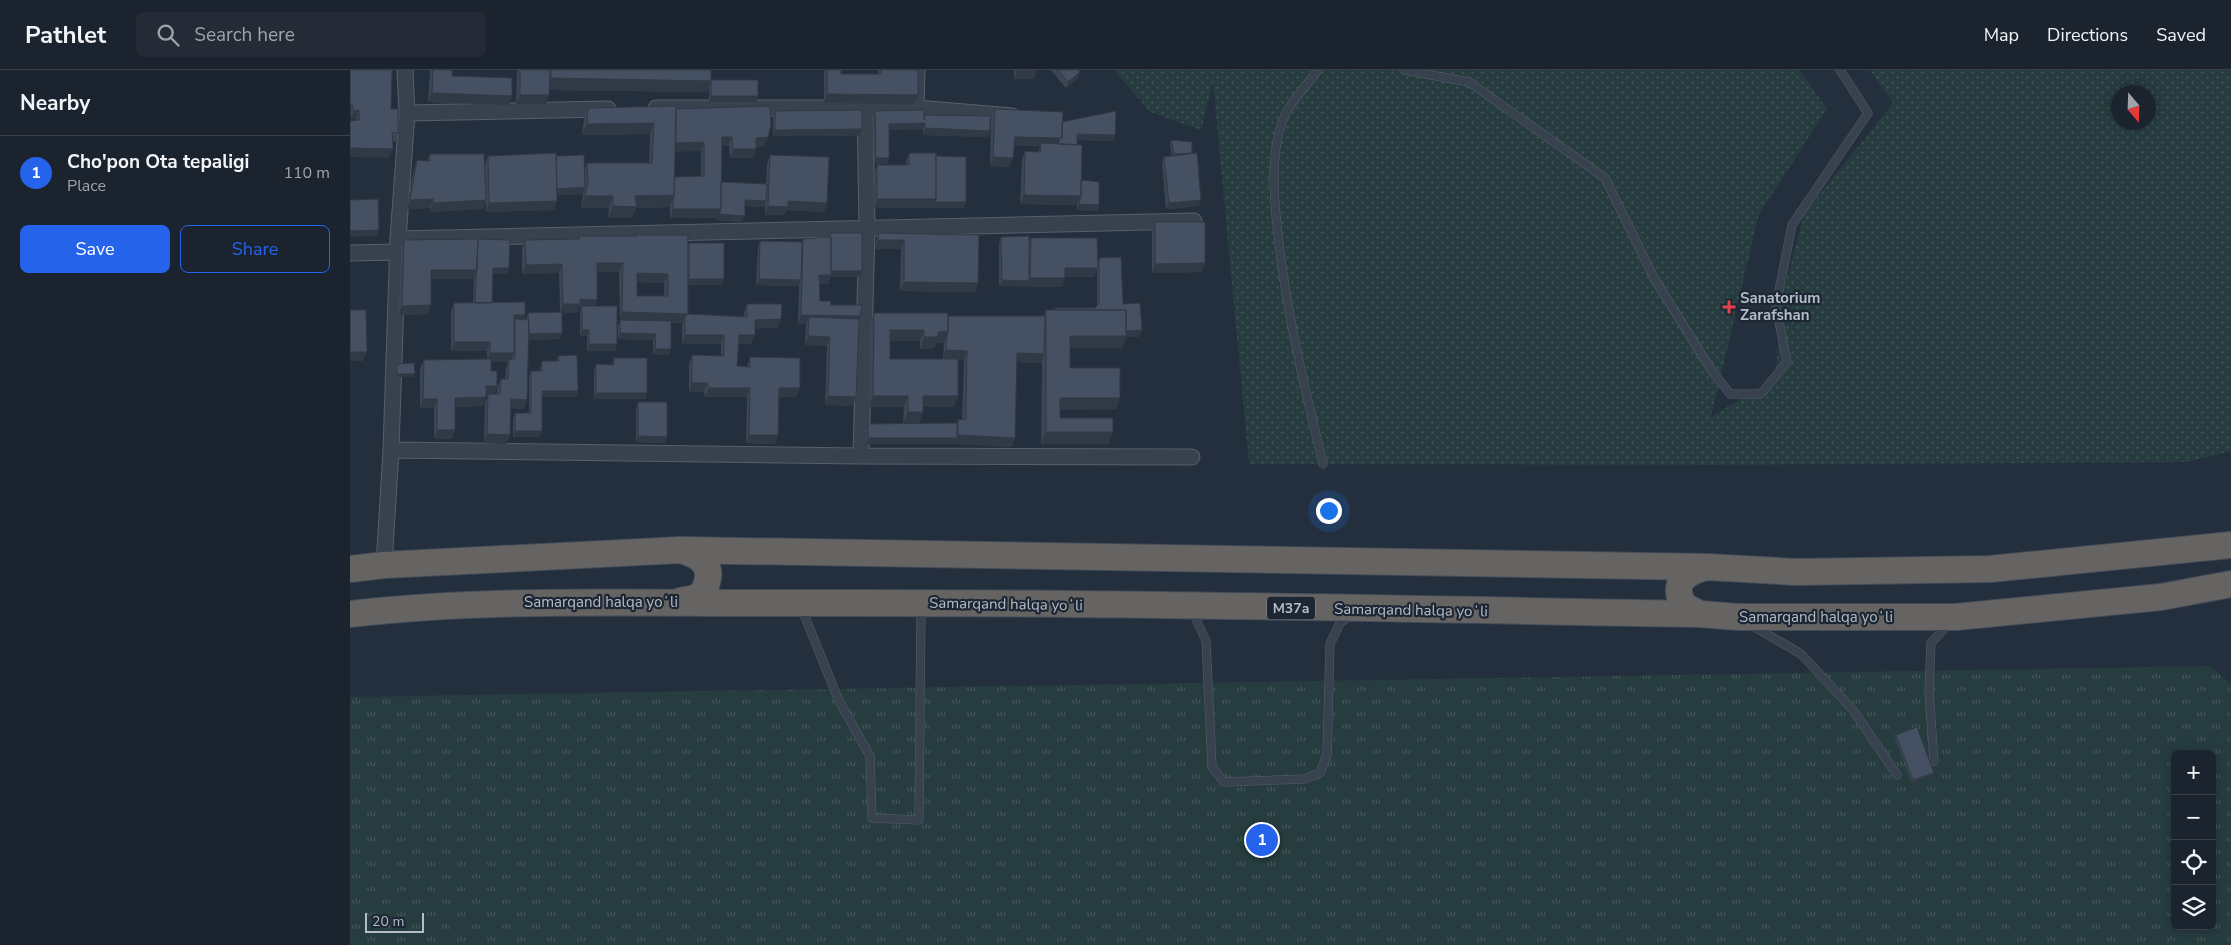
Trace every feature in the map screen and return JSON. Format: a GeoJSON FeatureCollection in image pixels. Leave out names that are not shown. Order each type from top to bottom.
{"type":"FeatureCollection","features":[{"type":"Feature","properties":{"kind":"highway"},"geometry":{"type":"LineString","coordinates":[[350,569],[384,565],[680,550],[1707,568],[1796,572],[1990,569],[2231,545]]}},
{"type":"Feature","properties":{"kind":"highway"},"geometry":{"type":"LineString","coordinates":[[677,602],[700,595],[706,587],[709,578],[701,558],[680,550]]}},
{"type":"Feature","properties":{"kind":"highway"},"geometry":{"type":"LineString","coordinates":[[1700,614],[1684,606],[1680,599],[1679,590],[1686,574],[1707,568]]}},
{"type":"Feature","properties":{"kind":"highway","name":"Samarqand halqa yoʻli"},"geometry":{"type":"LineString","coordinates":[[350,614],[495,602],[921,602],[1700,614],[1738,617],[1956,617],[2161,597],[2231,584]]}},
{"type":"Feature","properties":{"kind":"street"},"geometry":{"type":"LineString","coordinates":[[384,565],[391,450],[398,246],[407,114],[405,70]]}},
{"type":"Feature","properties":{"kind":"street"},"geometry":{"type":"LineString","coordinates":[[916,108],[918,70]]}},
{"type":"Feature","properties":{"kind":"street"},"geometry":{"type":"LineString","coordinates":[[639,108],[916,108],[1021,116]]}},
{"type":"Feature","properties":{"kind":"street"},"geometry":{"type":"LineString","coordinates":[[861,456],[866,228],[865,108]]}},
{"type":"Feature","properties":{"kind":"street"},"geometry":{"type":"LineString","coordinates":[[407,114],[620,109]]}},
{"type":"Feature","properties":{"kind":"street"},"geometry":{"type":"LineString","coordinates":[[350,253],[398,246],[866,228],[1194,221]]}},
{"type":"Feature","properties":{"kind":"street"},"geometry":{"type":"LineString","coordinates":[[391,450],[861,456],[1192,457]]}},
{"type":"Feature","properties":{"kind":"lane"},"geometry":{"type":"LineString","coordinates":[[1318,70],[1286,113],[1274,156],[1274,166],[1275,213],[1286,299],[1299,368],[1323,464]]}},
{"type":"Feature","properties":{"kind":"lane"},"geometry":{"type":"LineString","coordinates":[[1404,70],[1469,82],[1605,178],[1654,278],[1710,368],[1730,394],[1762,394],[1787,362],[1776,306],[1792,225],[1868,113],[1840,70]]}},
{"type":"Feature","properties":{"kind":"lane"},"geometry":{"type":"LineString","coordinates":[[799,603],[839,701],[870,756],[872,818],[919,820],[921,602]]}},
{"type":"Feature","properties":{"kind":"lane"},"geometry":{"type":"LineString","coordinates":[[1190,606],[1206,641],[1212,767],[1224,782],[1304,780],[1320,773],[1327,755],[1330,644],[1340,624],[1357,609]]}},
{"type":"Feature","properties":{"kind":"lane"},"geometry":{"type":"LineString","coordinates":[[1738,617],[1801,654],[1853,710],[1897,775]]}},
{"type":"Feature","properties":{"kind":"lane"},"geometry":{"type":"LineString","coordinates":[[1934,762],[1929,692],[1930,643],[1956,617]]}},
{"type":"Feature","properties":{"kind":"green space","name":"Sanatorium Zarafshan"},"geometry":{"type":"Polygon","coordinates":[[[1114,70],[1799,70],[1827,109],[1759,214],[1711,417],[1775,379],[1783,293],[1804,214],[1893,103],[1870,70],[2231,70],[2231,451],[2187,462],[1712,465],[1249,464],[1213,82],[1201,130],[1150,112],[1114,70]]]}},
{"type":"Feature","properties":{"kind":"green space"},"geometry":{"type":"Polygon","coordinates":[[[2210,666],[2231,684],[2231,945],[350,945],[350,697],[2210,666]]]}},
{"type":"Feature","properties":{"kind":"building"},"geometry":{"type":"Polygon","coordinates":[[[350,70],[392,70],[391,109],[398,109],[398,133],[392,132],[393,149],[350,148],[350,121],[359,120],[359,110],[354,111],[352,104],[350,104],[350,70]]]}},
{"type":"Feature","properties":{"kind":"building"},"geometry":{"type":"Polygon","coordinates":[[[433,70],[452,70],[452,76],[512,78],[512,96],[432,93],[433,70]]]}},
{"type":"Feature","properties":{"kind":"building"},"geometry":{"type":"Polygon","coordinates":[[[520,70],[550,70],[549,95],[520,95],[520,70]]]}},
{"type":"Feature","properties":{"kind":"building"},"geometry":{"type":"Polygon","coordinates":[[[551,70],[711,70],[711,81],[551,78],[551,70]]]}},
{"type":"Feature","properties":{"kind":"building"},"geometry":{"type":"Polygon","coordinates":[[[827,70],[841,70],[841,74],[881,74],[881,70],[918,70],[918,95],[827,94],[827,70]]]}},
{"type":"Feature","properties":{"kind":"building"},"geometry":{"type":"Polygon","coordinates":[[[1058,70],[1078,70],[1080,72],[1068,82],[1058,70]]]}},
{"type":"Feature","properties":{"kind":"building"},"geometry":{"type":"Polygon","coordinates":[[[711,80],[758,80],[758,96],[711,96],[711,80]]]}},
{"type":"Feature","properties":{"kind":"building"},"geometry":{"type":"Polygon","coordinates":[[[676,106],[674,195],[635,196],[637,207],[613,206],[613,196],[585,196],[588,182],[587,163],[652,163],[654,123],[587,124],[588,108],[676,106]]]}},
{"type":"Feature","properties":{"kind":"building"},"geometry":{"type":"Polygon","coordinates":[[[770,106],[771,125],[768,137],[756,138],[756,149],[733,149],[732,137],[722,137],[721,209],[673,209],[675,177],[704,176],[704,142],[676,143],[676,109],[770,106]]]}},
{"type":"Feature","properties":{"kind":"building"},"geometry":{"type":"Polygon","coordinates":[[[995,109],[1063,112],[1062,138],[1015,137],[1013,158],[993,157],[995,109]]]}},
{"type":"Feature","properties":{"kind":"building"},"geometry":{"type":"Polygon","coordinates":[[[862,110],[862,129],[775,130],[775,111],[862,110]]]}},
{"type":"Feature","properties":{"kind":"building"},"geometry":{"type":"Polygon","coordinates":[[[924,110],[924,120],[925,115],[990,116],[990,131],[925,128],[925,123],[889,124],[889,158],[876,158],[875,111],[924,110]]]}},
{"type":"Feature","properties":{"kind":"building"},"geometry":{"type":"Polygon","coordinates":[[[1116,111],[1115,135],[1077,134],[1077,145],[1059,144],[1059,138],[1062,138],[1062,122],[1116,111]]]}},
{"type":"Feature","properties":{"kind":"building"},"geometry":{"type":"Polygon","coordinates":[[[1171,140],[1192,142],[1192,153],[1174,154],[1171,140]]]}},
{"type":"Feature","properties":{"kind":"building"},"geometry":{"type":"Polygon","coordinates":[[[1041,143],[1082,145],[1081,196],[1024,195],[1025,151],[1040,152],[1041,143]]]}},
{"type":"Feature","properties":{"kind":"building"},"geometry":{"type":"Polygon","coordinates":[[[556,153],[557,201],[489,203],[488,156],[556,153]]]}},
{"type":"Feature","properties":{"kind":"building"},"geometry":{"type":"Polygon","coordinates":[[[909,153],[936,153],[936,199],[877,199],[877,165],[909,165],[909,153]]]}},
{"type":"Feature","properties":{"kind":"building"},"geometry":{"type":"Polygon","coordinates":[[[1197,153],[1201,200],[1169,203],[1164,157],[1197,153]]]}},
{"type":"Feature","properties":{"kind":"building"},"geometry":{"type":"Polygon","coordinates":[[[430,154],[484,154],[486,200],[433,203],[433,199],[410,200],[417,160],[430,161],[430,154]]]}},
{"type":"Feature","properties":{"kind":"building"},"geometry":{"type":"Polygon","coordinates":[[[584,155],[585,187],[557,189],[556,156],[584,155]]]}},
{"type":"Feature","properties":{"kind":"building"},"geometry":{"type":"Polygon","coordinates":[[[770,155],[829,157],[827,203],[788,201],[788,207],[768,206],[770,155]]]}},
{"type":"Feature","properties":{"kind":"building"},"geometry":{"type":"Polygon","coordinates":[[[936,156],[966,157],[966,202],[935,202],[936,156]]]}},
{"type":"Feature","properties":{"kind":"building"},"geometry":{"type":"Polygon","coordinates":[[[1081,180],[1099,182],[1099,205],[1079,204],[1081,180]]]}},
{"type":"Feature","properties":{"kind":"building"},"geometry":{"type":"Polygon","coordinates":[[[721,182],[767,184],[766,201],[745,200],[745,216],[719,214],[721,209],[721,182]]]}},
{"type":"Feature","properties":{"kind":"building"},"geometry":{"type":"Polygon","coordinates":[[[378,199],[379,230],[350,231],[350,200],[378,199]]]}},
{"type":"Feature","properties":{"kind":"building"},"geometry":{"type":"Polygon","coordinates":[[[1155,222],[1205,222],[1205,263],[1155,264],[1155,222]]]}},
{"type":"Feature","properties":{"kind":"building"},"geometry":{"type":"Polygon","coordinates":[[[830,233],[862,233],[862,271],[831,271],[830,233]]]}},
{"type":"Feature","properties":{"kind":"building"},"geometry":{"type":"Polygon","coordinates":[[[879,233],[979,235],[978,283],[904,282],[904,240],[878,240],[879,233]]]}},
{"type":"Feature","properties":{"kind":"building"},"geometry":{"type":"Polygon","coordinates":[[[635,235],[688,235],[688,314],[622,312],[623,263],[597,263],[597,300],[580,299],[580,304],[563,304],[562,264],[526,265],[525,240],[579,239],[579,236],[637,236],[635,235]],[[637,273],[637,296],[668,296],[668,274],[637,273]]]}},
{"type":"Feature","properties":{"kind":"building"},"geometry":{"type":"Polygon","coordinates":[[[1029,236],[1029,281],[1002,280],[1001,237],[1029,236]]]}},
{"type":"Feature","properties":{"kind":"building"},"geometry":{"type":"Polygon","coordinates":[[[831,237],[831,275],[819,275],[820,301],[830,301],[831,305],[862,305],[860,316],[801,315],[803,239],[831,237]]]}},
{"type":"Feature","properties":{"kind":"building"},"geometry":{"type":"Polygon","coordinates":[[[1031,238],[1097,238],[1098,268],[1065,268],[1065,278],[1030,278],[1031,238]]]}},
{"type":"Feature","properties":{"kind":"building"},"geometry":{"type":"Polygon","coordinates":[[[478,239],[477,270],[431,270],[431,305],[402,306],[404,240],[478,239]]]}},
{"type":"Feature","properties":{"kind":"building"},"geometry":{"type":"Polygon","coordinates":[[[478,239],[510,240],[509,268],[493,268],[492,303],[475,303],[478,239]]]}},
{"type":"Feature","properties":{"kind":"building"},"geometry":{"type":"Polygon","coordinates":[[[760,241],[802,242],[801,280],[759,279],[760,241]]]}},
{"type":"Feature","properties":{"kind":"building"},"geometry":{"type":"Polygon","coordinates":[[[689,243],[724,243],[724,279],[689,279],[689,243]]]}},
{"type":"Feature","properties":{"kind":"building"},"geometry":{"type":"Polygon","coordinates":[[[1121,257],[1123,304],[1140,303],[1142,330],[1126,331],[1126,310],[1055,310],[1055,308],[1095,308],[1099,303],[1099,258],[1121,257]]]}},
{"type":"Feature","properties":{"kind":"building"},"geometry":{"type":"Polygon","coordinates":[[[525,302],[525,315],[514,315],[514,353],[490,353],[490,342],[454,342],[454,303],[525,302]]]}},
{"type":"Feature","properties":{"kind":"building"},"geometry":{"type":"Polygon","coordinates":[[[747,304],[782,304],[781,319],[755,320],[755,335],[739,335],[737,366],[750,367],[750,357],[800,358],[800,388],[779,388],[778,435],[749,435],[750,388],[709,388],[707,383],[692,383],[692,355],[724,356],[724,335],[685,335],[685,317],[688,314],[747,317],[747,304]]]}},
{"type":"Feature","properties":{"kind":"building"},"geometry":{"type":"Polygon","coordinates":[[[582,306],[617,306],[617,344],[589,344],[589,330],[582,330],[582,306]]]}},
{"type":"Feature","properties":{"kind":"building"},"geometry":{"type":"Polygon","coordinates":[[[350,310],[366,310],[367,352],[350,352],[350,310]]]}},
{"type":"Feature","properties":{"kind":"building"},"geometry":{"type":"Polygon","coordinates":[[[1046,310],[1126,310],[1126,336],[1070,336],[1070,368],[1120,368],[1120,398],[1060,398],[1060,418],[1113,418],[1113,432],[1046,432],[1046,310]]]}},
{"type":"Feature","properties":{"kind":"building"},"geometry":{"type":"Polygon","coordinates":[[[562,312],[562,333],[529,334],[528,313],[562,312]]]}},
{"type":"Feature","properties":{"kind":"building"},"geometry":{"type":"Polygon","coordinates":[[[874,313],[948,313],[948,331],[938,332],[938,337],[924,337],[924,330],[890,330],[890,359],[958,359],[958,396],[923,396],[923,412],[908,412],[908,396],[873,396],[874,313]]]}},
{"type":"Feature","properties":{"kind":"building"},"geometry":{"type":"Polygon","coordinates":[[[948,316],[1045,316],[1044,354],[1017,353],[1015,438],[958,435],[958,420],[966,419],[967,351],[946,350],[948,316]]]}},
{"type":"Feature","properties":{"kind":"building"},"geometry":{"type":"Polygon","coordinates":[[[809,317],[859,319],[856,397],[828,396],[830,337],[808,336],[809,317]]]}},
{"type":"Feature","properties":{"kind":"building"},"geometry":{"type":"Polygon","coordinates":[[[515,319],[529,320],[527,400],[511,399],[510,435],[487,434],[488,394],[500,394],[501,379],[508,379],[509,359],[515,359],[515,319]]]}},
{"type":"Feature","properties":{"kind":"building"},"geometry":{"type":"Polygon","coordinates":[[[620,320],[671,321],[671,349],[655,349],[656,334],[620,333],[620,320]]]}},
{"type":"Feature","properties":{"kind":"building"},"geometry":{"type":"Polygon","coordinates":[[[577,355],[578,391],[542,391],[542,431],[515,431],[515,413],[531,413],[531,371],[542,371],[542,361],[559,361],[558,356],[577,355]]]}},
{"type":"Feature","properties":{"kind":"building"},"geometry":{"type":"Polygon","coordinates":[[[614,358],[647,358],[647,393],[596,393],[596,364],[614,365],[614,358]]]}},
{"type":"Feature","properties":{"kind":"building"},"geometry":{"type":"Polygon","coordinates":[[[491,359],[491,371],[497,371],[497,386],[486,386],[486,397],[455,398],[455,430],[437,430],[437,399],[423,399],[424,360],[491,359]]]}},
{"type":"Feature","properties":{"kind":"building"},"geometry":{"type":"Polygon","coordinates":[[[414,363],[415,374],[397,374],[397,364],[414,363]]]}},
{"type":"Feature","properties":{"kind":"building"},"geometry":{"type":"Polygon","coordinates":[[[638,402],[667,402],[667,437],[638,436],[638,402]]]}},
{"type":"Feature","properties":{"kind":"building"},"geometry":{"type":"Polygon","coordinates":[[[957,423],[957,438],[868,438],[868,424],[957,423]]]}},
{"type":"Feature","properties":{"kind":"building"},"geometry":{"type":"Polygon","coordinates":[[[1917,727],[1934,773],[1913,780],[1896,735],[1917,727]]]}},
{"type":"Feature","properties":{"kind":"place","name":"Sanatorium Zarafshan"},"geometry":{"type":"Point","coordinates":[1729,307]}},
{"type":"Feature","properties":{"kind":"place","name":"Cho'pon Ota tepaligi"},"geometry":{"type":"Point","coordinates":[1262,840]}}]}
